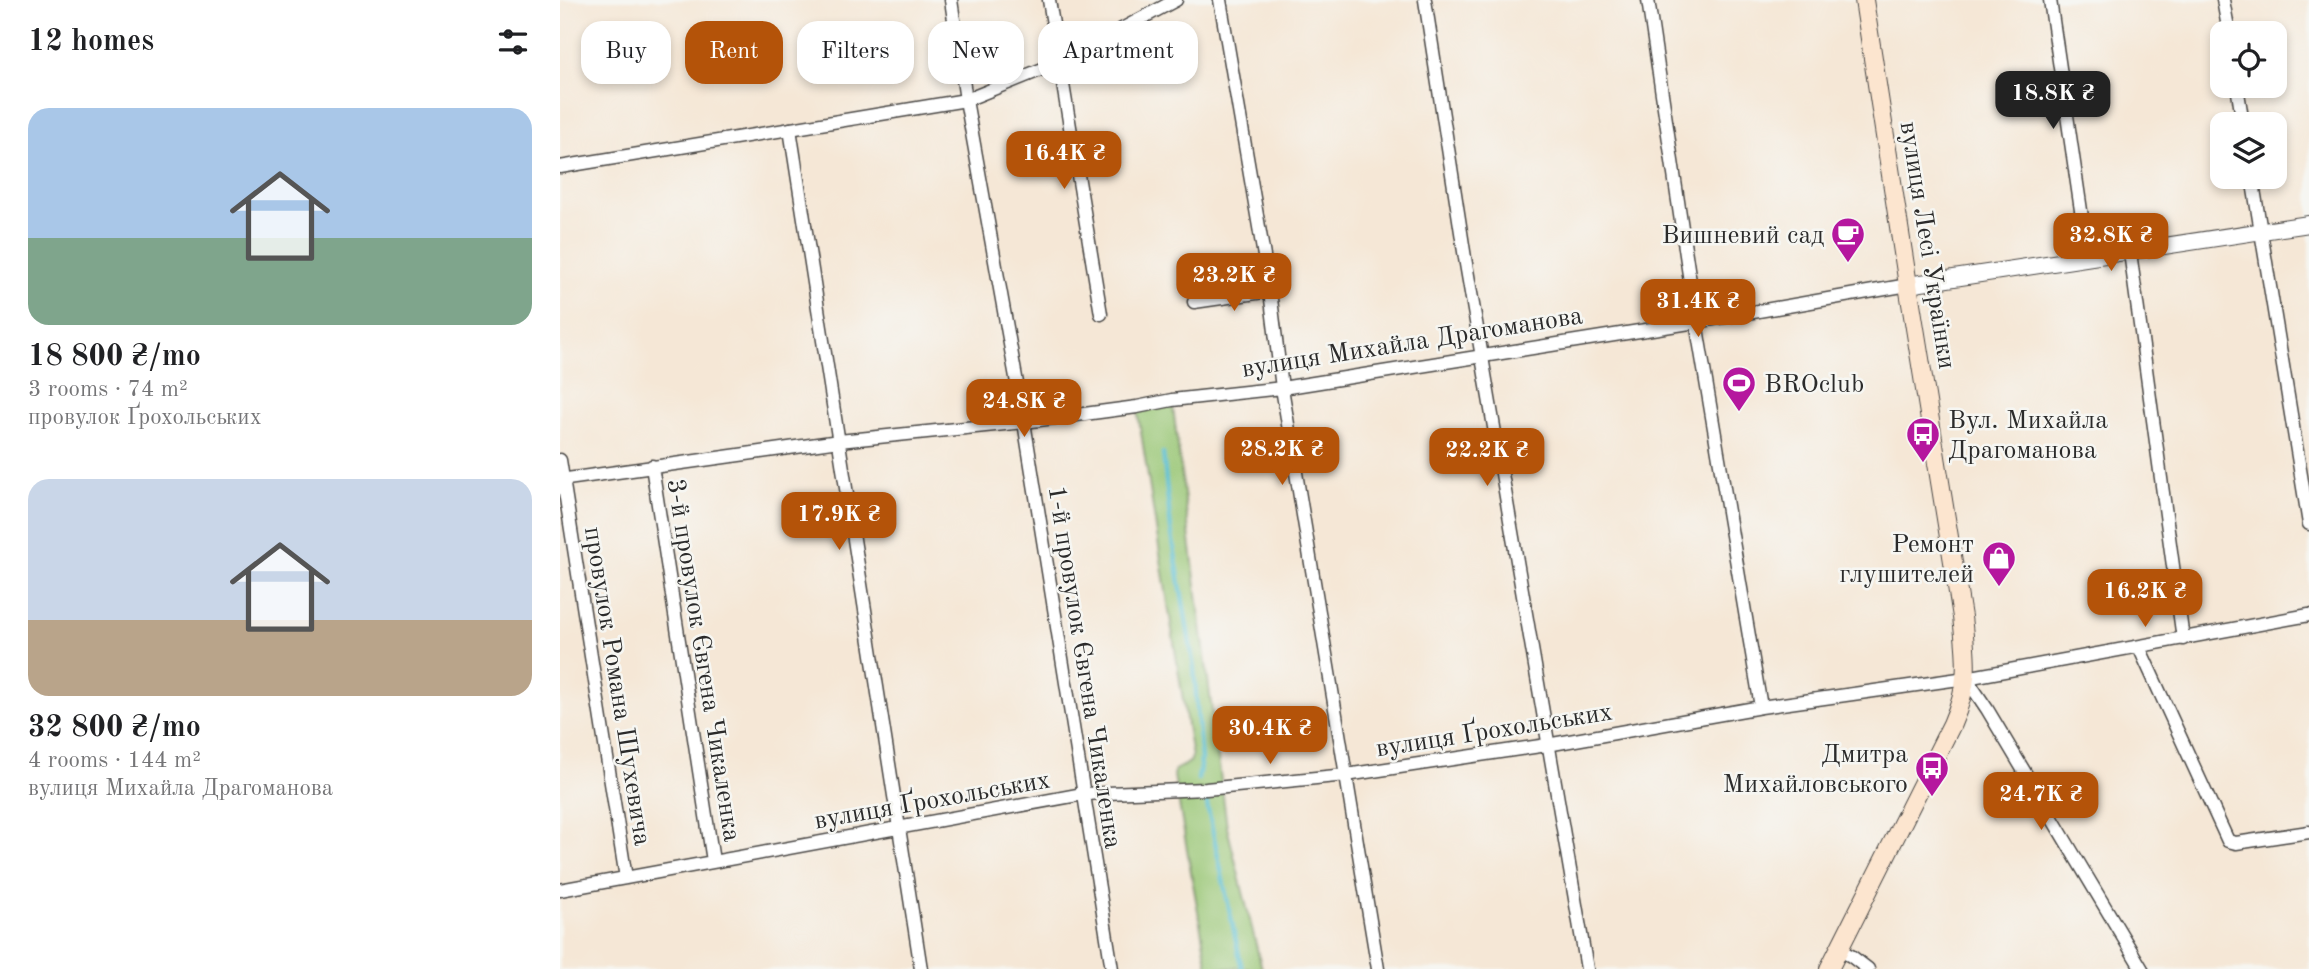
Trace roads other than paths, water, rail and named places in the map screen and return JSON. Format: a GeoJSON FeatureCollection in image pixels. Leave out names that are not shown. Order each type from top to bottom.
{"type":"FeatureCollection","features":[{"type":"Feature","properties":{"kind":"main road","name":"вулиця Лесі Українки"},"geometry":{"type":"LineString","coordinates":[[1829,969],[1952,724],[1962,699],[1967,659],[1864,0]]}},
{"type":"Feature","properties":{"kind":"street","name":"1-й провулок Євгена Чикаленка"},"geometry":{"type":"LineString","coordinates":[[951,0],[966,100],[1024,422],[1112,969]]}},
{"type":"Feature","properties":{"kind":"street"},"geometry":{"type":"LineString","coordinates":[[1049,0],[1053,21]]}},
{"type":"Feature","properties":{"kind":"street"},"geometry":{"type":"LineString","coordinates":[[1136,21],[1175,0]]}},
{"type":"Feature","properties":{"kind":"street"},"geometry":{"type":"LineString","coordinates":[[1220,0],[1270,291],[1282,388],[1378,969]]}},
{"type":"Feature","properties":{"kind":"street"},"geometry":{"type":"LineString","coordinates":[[1425,0],[1482,357],[1587,969]]}},
{"type":"Feature","properties":{"kind":"street"},"geometry":{"type":"LineString","coordinates":[[1648,0],[1696,322],[1761,707]]}},
{"type":"Feature","properties":{"kind":"street"},"geometry":{"type":"LineString","coordinates":[[2050,0],[2088,258]]}},
{"type":"Feature","properties":{"kind":"street"},"geometry":{"type":"LineString","coordinates":[[2223,0],[2227,21]]}},
{"type":"Feature","properties":{"kind":"street"},"geometry":{"type":"LineString","coordinates":[[560,167],[966,100],[1038,71]]}},
{"type":"Feature","properties":{"kind":"street"},"geometry":{"type":"LineString","coordinates":[[1064,84],[1101,314]]}},
{"type":"Feature","properties":{"kind":"street"},"geometry":{"type":"LineString","coordinates":[[790,129],[921,969]]}},
{"type":"Feature","properties":{"kind":"street"},"geometry":{"type":"LineString","coordinates":[[2254,189],[2309,524]]}},
{"type":"Feature","properties":{"kind":"street","name":"вулиця Михайла Драгоманова"},"geometry":{"type":"LineString","coordinates":[[562,479],[839,441],[1024,422],[1172,400],[1282,388],[1908,285],[2309,224]]}},
{"type":"Feature","properties":{"kind":"street"},"geometry":{"type":"LineString","coordinates":[[2130,251],[2183,639]]}},
{"type":"Feature","properties":{"kind":"street"},"geometry":{"type":"LineString","coordinates":[[1194,302],[1270,291]]}},
{"type":"Feature","properties":{"kind":"street","name":"провулок Романа Шухевича"},"geometry":{"type":"LineString","coordinates":[[560,460],[626,878]]}},
{"type":"Feature","properties":{"kind":"street","name":"3-й провулок Євгена Чикаленка"},"geometry":{"type":"LineString","coordinates":[[652,466],[713,861]]}},
{"type":"Feature","properties":{"kind":"street","name":"вулиця Ґрохольських"},"geometry":{"type":"LineString","coordinates":[[560,890],[1083,794],[1206,789],[1346,775],[1547,745],[1761,707],[1966,678],[2309,615]]}},
{"type":"Feature","properties":{"kind":"street"},"geometry":{"type":"LineString","coordinates":[[2139,647],[2228,841],[2309,832]]}},
{"type":"Feature","properties":{"kind":"street"},"geometry":{"type":"LineString","coordinates":[[1966,678],[2142,969]]}},
{"type":"Feature","properties":{"kind":"street"},"geometry":{"type":"LineString","coordinates":[[1839,950],[1868,969]]}},
{"type":"Feature","properties":{"kind":"waterway"},"geometry":{"type":"LineString","coordinates":[[1163,453],[1171,529],[1194,668],[1201,760],[1198,779]]}},
{"type":"Feature","properties":{"kind":"waterway"},"geometry":{"type":"LineString","coordinates":[[1205,795],[1242,969]]}},
{"type":"Feature","properties":{"kind":"place","name":"Вишневий сад"},"geometry":{"type":"Point","coordinates":[1848,264]}},
{"type":"Feature","properties":{"kind":"place","name":"BROclub"},"geometry":{"type":"Point","coordinates":[1739,413]}},
{"type":"Feature","properties":{"kind":"place","name":"Вул. Михайла Драгоманова"},"geometry":{"type":"Point","coordinates":[1923,464]}},
{"type":"Feature","properties":{"kind":"place","name":"Ремонт глушителей"},"geometry":{"type":"Point","coordinates":[1999,588]}},
{"type":"Feature","properties":{"kind":"place","name":"Дмитра Михайловського"},"geometry":{"type":"Point","coordinates":[1932,798]}}]}
